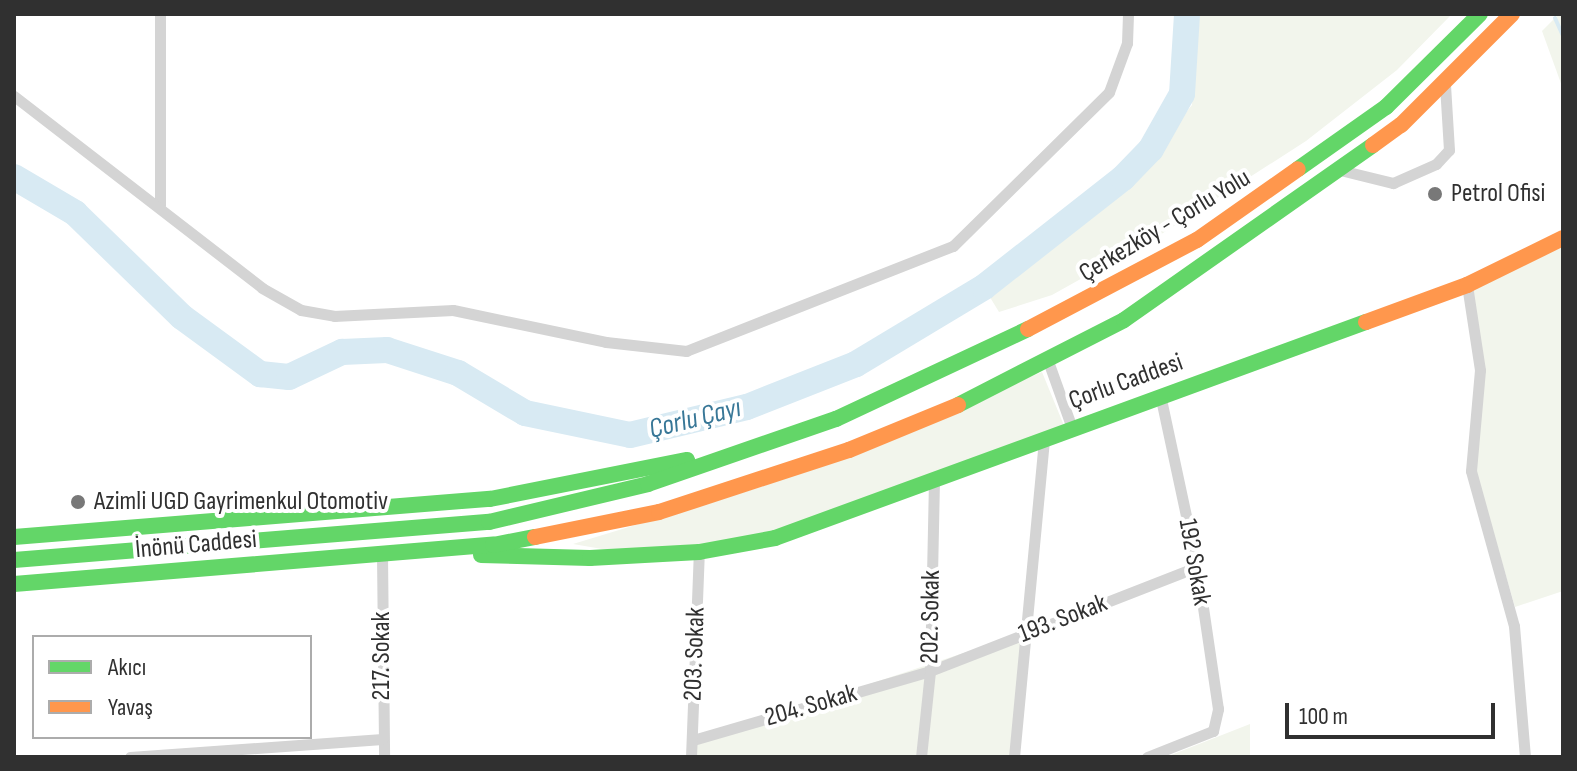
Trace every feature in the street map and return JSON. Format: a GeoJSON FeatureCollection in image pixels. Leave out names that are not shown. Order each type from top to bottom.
{"type":"FeatureCollection","features":[{"type":"Feature","properties":{"kind":"main road","name":"Çerkezköy - Çorlu Yolu"},"geometry":{"type":"LineString","coordinates":[[836,419],[1038,326],[1197,240],[1386,107],[1480,14]]}},
{"type":"Feature","properties":{"kind":"main road"},"geometry":{"type":"LineString","coordinates":[[382,554],[493,545],[659,512],[849,450],[969,401],[1124,320],[1340,170],[1445,84],[1512,14]]}},
{"type":"Feature","properties":{"kind":"main road","name":"Çorlu Caddesi"},"geometry":{"type":"LineString","coordinates":[[382,554],[590,558],[699,552],[775,538],[934,477],[1467,285],[1563,238]]}},
{"type":"Feature","properties":{"kind":"main road"},"geometry":{"type":"LineString","coordinates":[[14,537],[545,492],[836,419]]}},
{"type":"Feature","properties":{"kind":"main road"},"geometry":{"type":"LineString","coordinates":[[14,560],[489,522],[648,484],[836,419]]}},
{"type":"Feature","properties":{"kind":"main road","name":"İnönü Caddesi"},"geometry":{"type":"LineString","coordinates":[[14,584],[382,554]]}},
{"type":"Feature","properties":{"kind":"street"},"geometry":{"type":"LineString","coordinates":[[160,14],[160,205]]}},
{"type":"Feature","properties":{"kind":"street"},"geometry":{"type":"LineString","coordinates":[[14,96],[160,205],[262,288],[301,310],[334,316],[453,310],[606,342],[686,351],[953,246],[1109,92],[1127,43],[1128,14]]}},
{"type":"Feature","properties":{"kind":"street"},"geometry":{"type":"LineString","coordinates":[[1340,170],[1393,183],[1436,164],[1449,150],[1445,84]]}},
{"type":"Feature","properties":{"kind":"street"},"geometry":{"type":"LineString","coordinates":[[1467,285],[1480,370],[1471,471],[1514,626],[1525,757]]}},
{"type":"Feature","properties":{"kind":"street"},"geometry":{"type":"LineString","coordinates":[[1048,361],[1072,428]]}},
{"type":"Feature","properties":{"kind":"street","name":"192 Sokak"},"geometry":{"type":"LineString","coordinates":[[1147,757],[1213,731],[1218,709],[1197,567],[1160,395]]}},
{"type":"Feature","properties":{"kind":"street"},"geometry":{"type":"LineString","coordinates":[[1014,757],[1044,438]]}},
{"type":"Feature","properties":{"kind":"street","name":"202. Sokak"},"geometry":{"type":"LineString","coordinates":[[921,757],[930,671],[934,477]]}},
{"type":"Feature","properties":{"kind":"street","name":"203. Sokak"},"geometry":{"type":"LineString","coordinates":[[691,757],[699,552]]}},
{"type":"Feature","properties":{"kind":"street","name":"217. Sokak"},"geometry":{"type":"LineString","coordinates":[[382,554],[384,757]]}},
{"type":"Feature","properties":{"kind":"street","name":"193. Sokak"},"geometry":{"type":"LineString","coordinates":[[930,671],[1197,567]]}},
{"type":"Feature","properties":{"kind":"street","name":"204. Sokak"},"geometry":{"type":"LineString","coordinates":[[693,740],[930,671]]}},
{"type":"Feature","properties":{"kind":"street"},"geometry":{"type":"LineString","coordinates":[[130,757],[224,754],[382,739]]}},
{"type":"Feature","properties":{"kind":"shaded area"},"geometry":{"type":"Polygon","coordinates":[[[1197,14],[1452,14],[1397,70],[1306,141],[1163,233],[1052,295],[999,312],[988,294],[1056,230],[1117,197],[1192,105],[1197,14]]]}},
{"type":"Feature","properties":{"kind":"shaded area"},"geometry":{"type":"Polygon","coordinates":[[[1559,14],[1563,14],[1563,89],[1542,31],[1559,14]]]}},
{"type":"Feature","properties":{"kind":"shaded area"},"geometry":{"type":"Polygon","coordinates":[[[1563,246],[1563,591],[1515,607],[1475,469],[1483,372],[1470,285],[1563,246]]]}},
{"type":"Feature","properties":{"kind":"shaded area"},"geometry":{"type":"Polygon","coordinates":[[[1042,372],[1065,428],[774,535],[699,548],[602,549],[573,544],[764,486],[1042,372]]]}},
{"type":"Feature","properties":{"kind":"shaded area"},"geometry":{"type":"Polygon","coordinates":[[[1027,632],[1019,757],[693,757],[694,742],[1027,632]]]}},
{"type":"Feature","properties":{"kind":"shaded area"},"geometry":{"type":"Polygon","coordinates":[[[1250,724],[1250,757],[1166,757],[1250,724]]]}},
{"type":"Feature","properties":{"kind":"waterway","name":"Çorlu Çayı"},"geometry":{"type":"LineString","coordinates":[[14,177],[75,213],[182,317],[260,374],[289,377],[342,352],[387,350],[458,373],[525,413],[630,435],[747,407],[856,364],[984,287],[1123,178],[1151,149],[1182,94],[1187,14]]}},
{"type":"Feature","properties":{"kind":"waterway"},"geometry":{"type":"LineString","coordinates":[[1555,18],[1563,36]]}},
{"type":"Feature","properties":{"kind":"traffic: fast"},"geometry":{"type":"LineString","coordinates":[[1298,169],[1386,107],[1480,14]]}},
{"type":"Feature","properties":{"kind":"traffic: fast"},"geometry":{"type":"LineString","coordinates":[[958,405],[1124,320],[1373,145]]}},
{"type":"Feature","properties":{"kind":"traffic: fast"},"geometry":{"type":"LineString","coordinates":[[699,552],[775,538],[1366,322]]}},
{"type":"Feature","properties":{"kind":"traffic: fast"},"geometry":{"type":"LineString","coordinates":[[14,560],[489,522],[648,484],[836,419],[1028,329]]}},
{"type":"Feature","properties":{"kind":"traffic: fast"},"geometry":{"type":"LineString","coordinates":[[14,537],[490,499],[687,460]]}},
{"type":"Feature","properties":{"kind":"traffic: fast"},"geometry":{"type":"LineString","coordinates":[[14,584],[493,545],[535,537]]}},
{"type":"Feature","properties":{"kind":"traffic: fast"},"geometry":{"type":"LineString","coordinates":[[481,555],[590,558],[699,552]]}},
{"type":"Feature","properties":{"kind":"traffic: slow"},"geometry":{"type":"LineString","coordinates":[[1373,145],[1401,125],[1512,14]]}},
{"type":"Feature","properties":{"kind":"traffic: slow"},"geometry":{"type":"LineString","coordinates":[[1028,329],[1197,240],[1298,169]]}},
{"type":"Feature","properties":{"kind":"traffic: slow"},"geometry":{"type":"LineString","coordinates":[[1366,322],[1467,285],[1563,238]]}},
{"type":"Feature","properties":{"kind":"traffic: slow"},"geometry":{"type":"LineString","coordinates":[[535,537],[659,512],[849,450],[958,405]]}},
{"type":"Feature","properties":{"kind":"place","name":"Petrol Ofisi"},"geometry":{"type":"Point","coordinates":[1435,194]}},
{"type":"Feature","properties":{"kind":"place","name":"Azimli UGD Gayrimenkul Otomotiv"},"geometry":{"type":"Point","coordinates":[78,502]}}]}
